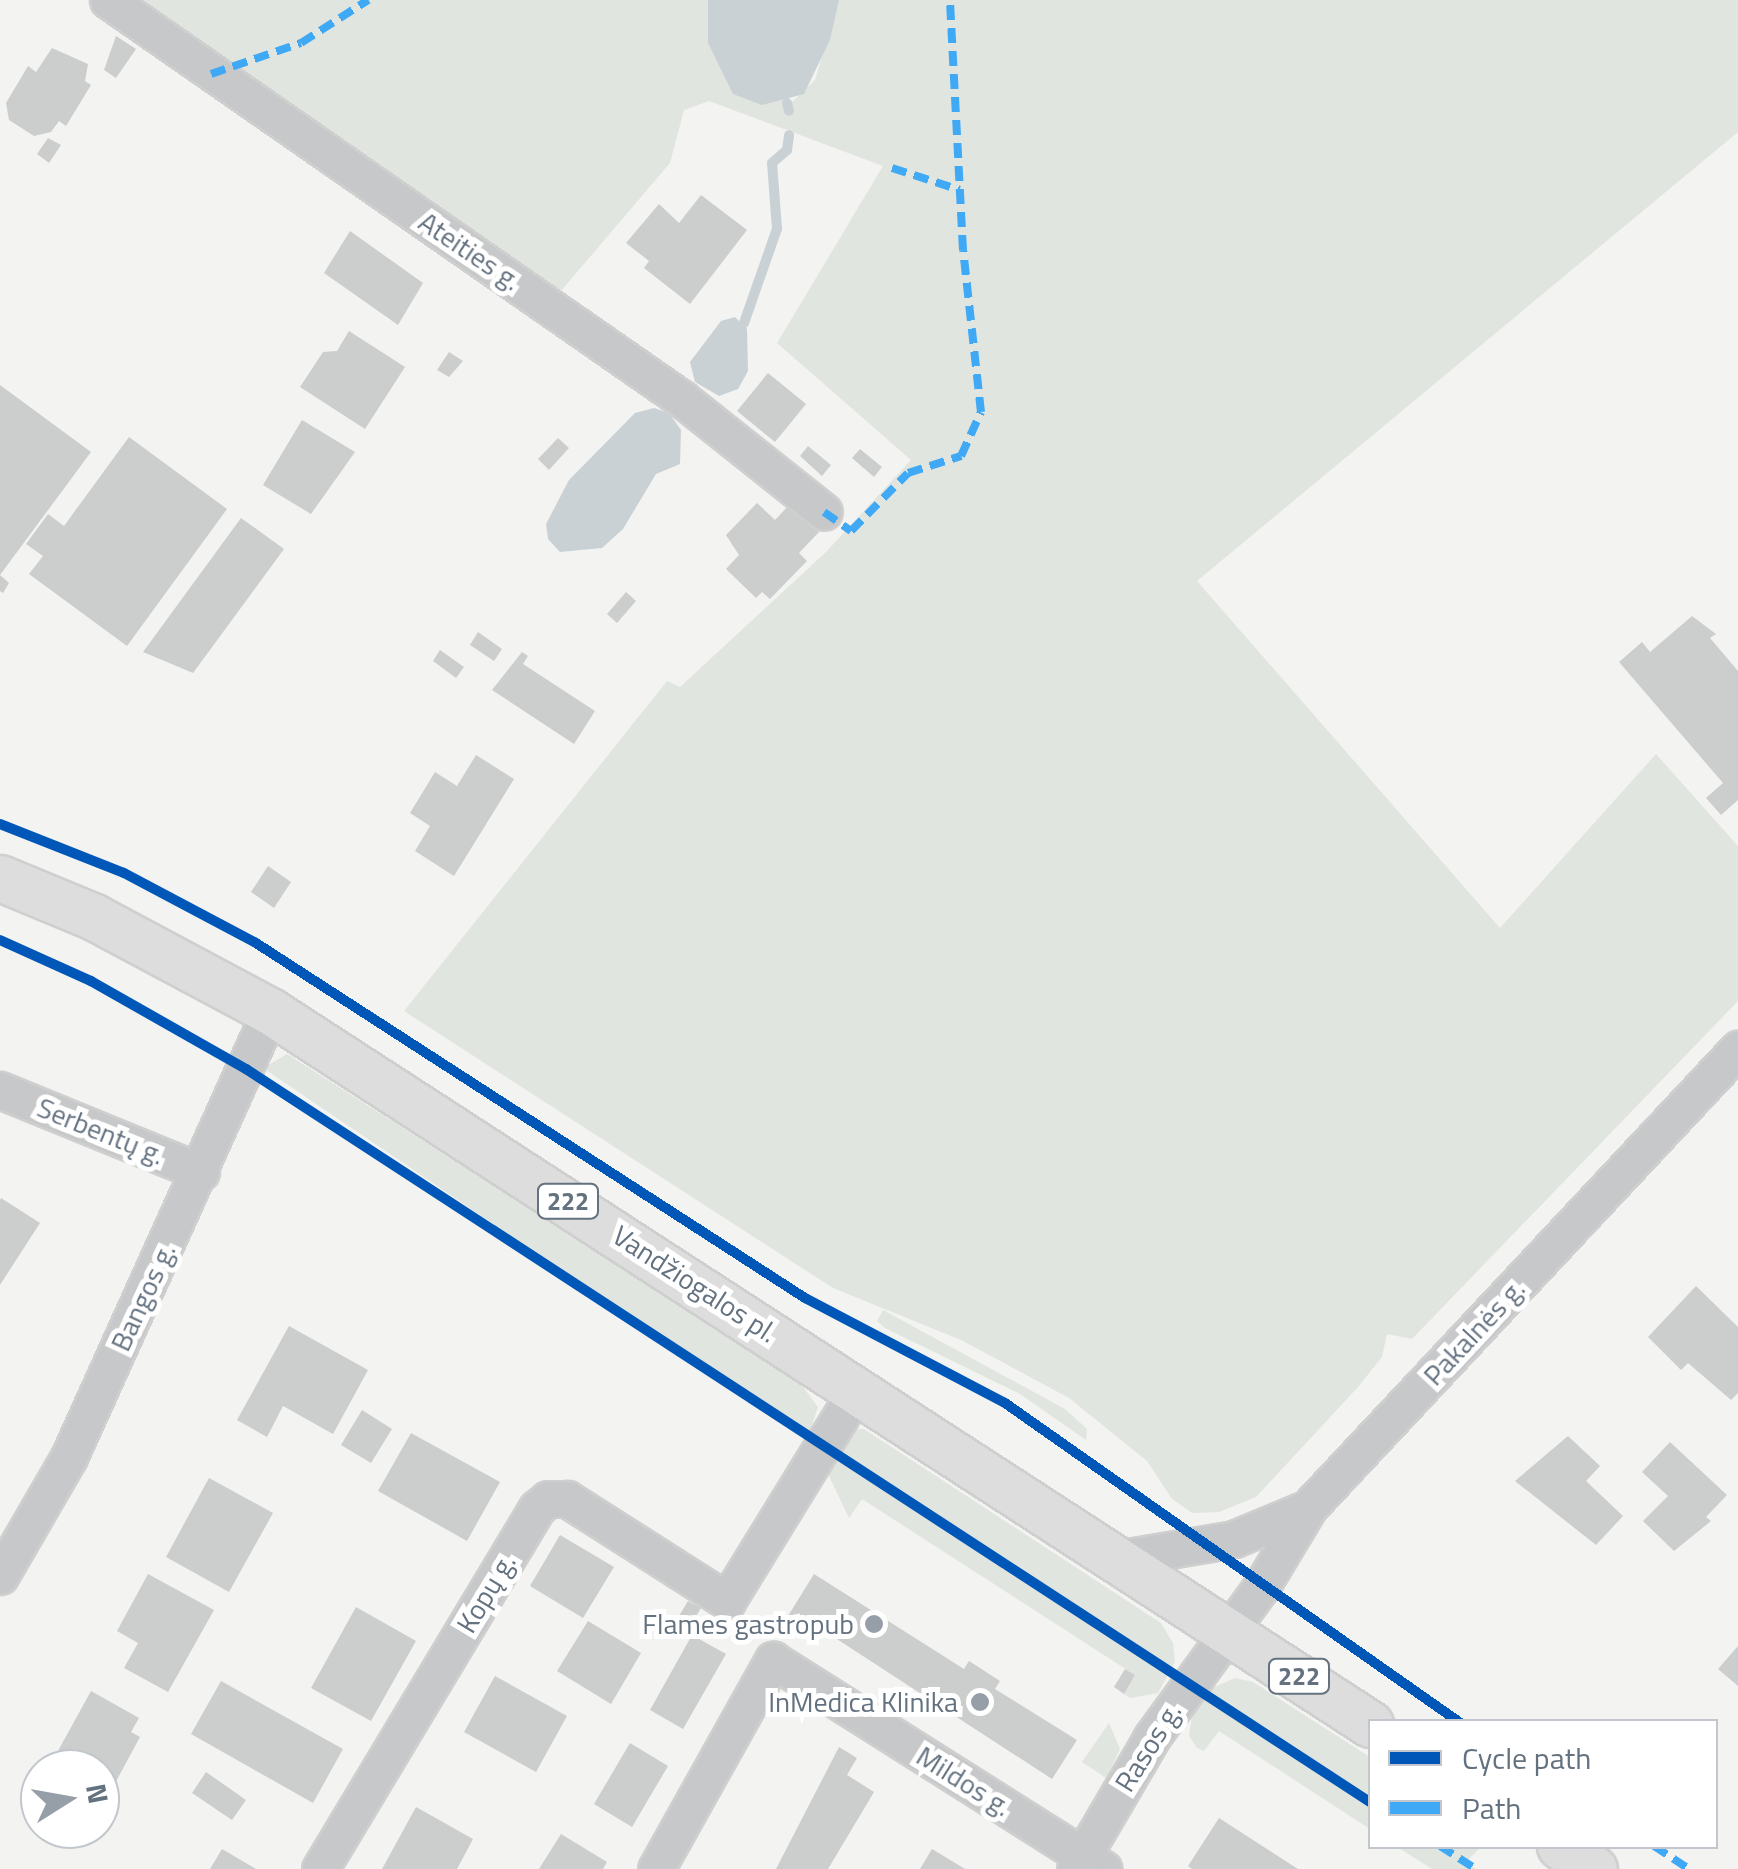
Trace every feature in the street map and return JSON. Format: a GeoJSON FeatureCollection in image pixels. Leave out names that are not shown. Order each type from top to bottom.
{"type":"FeatureCollection","features":[{"type":"Feature","properties":{"kind":"main road","name":"Vandžiogalos pl."},"geometry":{"type":"LineString","coordinates":[[0,878],[94,917],[270,1010],[1368,1723]]}},
{"type":"Feature","properties":{"kind":"main road"},"geometry":{"type":"LineString","coordinates":[[1564,1849],[1594,1869]]}},
{"type":"Feature","properties":{"kind":"street","name":"Ateities g."},"geometry":{"type":"LineString","coordinates":[[108,0],[668,388],[824,512]]}},
{"type":"Feature","properties":{"kind":"street","name":"Bangos g."},"geometry":{"type":"LineString","coordinates":[[0,1576],[69,1457],[201,1172],[270,1010]]}},
{"type":"Feature","properties":{"kind":"street","name":"Pakalnės g."},"geometry":{"type":"LineString","coordinates":[[1228,1629],[1309,1508],[1738,1049]]}},
{"type":"Feature","properties":{"kind":"street","name":"Serbentų g."},"geometry":{"type":"LineString","coordinates":[[0,1090],[201,1172]]}},
{"type":"Feature","properties":{"kind":"street","name":"Kopų g."},"geometry":{"type":"LineString","coordinates":[[320,1869],[536,1508],[548,1499],[567,1499],[727,1601],[858,1390]]}},
{"type":"Feature","properties":{"kind":"street"},"geometry":{"type":"LineString","coordinates":[[1116,1559],[1234,1539],[1309,1508]]}},
{"type":"Feature","properties":{"kind":"street","name":"Rasos g."},"geometry":{"type":"LineString","coordinates":[[1088,1865],[1152,1737],[1228,1629]]}},
{"type":"Feature","properties":{"kind":"street","name":"Mildos g."},"geometry":{"type":"LineString","coordinates":[[656,1869],[773,1660],[1088,1865]]}},
{"type":"Feature","properties":{"kind":"shaded area"},"geometry":{"type":"Polygon","coordinates":[[[108,0],[708,0],[709,18],[792,102],[815,80],[839,0],[1738,0],[1738,132],[1197,581],[1500,928],[1656,754],[1738,846],[1738,1001],[1412,1339],[1387,1334],[1382,1357],[1358,1387],[1256,1497],[1219,1512],[1192,1513],[1172,1499],[1147,1461],[1069,1398],[961,1340],[833,1288],[404,1011],[667,681],[680,687],[826,552],[911,460],[777,343],[883,166],[709,101],[684,110],[670,163],[549,305],[108,0]]]}},
{"type":"Feature","properties":{"kind":"shaded area"},"geometry":{"type":"Polygon","coordinates":[[[708,0],[839,0],[830,40],[804,94],[762,105],[733,94],[708,43],[708,0]]]}},
{"type":"Feature","properties":{"kind":"shaded area"},"geometry":{"type":"Polygon","coordinates":[[[735,317],[747,329],[748,371],[738,389],[719,396],[695,382],[690,362],[721,321],[735,317]]]}},
{"type":"Feature","properties":{"kind":"shaded area"},"geometry":{"type":"Polygon","coordinates":[[[654,408],[669,413],[681,430],[680,464],[656,474],[623,529],[602,548],[560,552],[548,539],[546,524],[569,480],[635,413],[654,408]]]}},
{"type":"Feature","properties":{"kind":"shaded area"},"geometry":{"type":"Polygon","coordinates":[[[287,1054],[797,1379],[818,1407],[808,1437],[263,1068],[287,1054]]]}},
{"type":"Feature","properties":{"kind":"shaded area"},"geometry":{"type":"Polygon","coordinates":[[[883,1310],[1065,1409],[1087,1429],[1086,1440],[1020,1394],[885,1328],[877,1321],[883,1310]]]}},
{"type":"Feature","properties":{"kind":"shaded area"},"geometry":{"type":"Polygon","coordinates":[[[864,1429],[1161,1623],[1173,1643],[1175,1662],[1158,1693],[1130,1698],[1124,1694],[1135,1675],[862,1499],[849,1518],[827,1472],[848,1430],[864,1429]]]}},
{"type":"Feature","properties":{"kind":"shaded area"},"geometry":{"type":"Polygon","coordinates":[[[1235,1678],[1253,1682],[1368,1756],[1368,1828],[1219,1731],[1204,1751],[1197,1748],[1189,1736],[1192,1715],[1212,1688],[1235,1678]]]}},
{"type":"Feature","properties":{"kind":"shaded area"},"geometry":{"type":"Polygon","coordinates":[[[1109,1723],[1120,1749],[1106,1778],[1082,1762],[1109,1723]]]}},
{"type":"Feature","properties":{"kind":"shaded area"},"geometry":{"type":"Polygon","coordinates":[[[1400,1849],[1479,1849],[1466,1862],[1476,1869],[1432,1869],[1400,1849]]]}},
{"type":"Feature","properties":{"kind":"building"},"geometry":{"type":"Polygon","coordinates":[[[116,36],[136,49],[116,78],[104,70],[116,36]]]}},
{"type":"Feature","properties":{"kind":"building"},"geometry":{"type":"Polygon","coordinates":[[[52,48],[88,64],[85,81],[91,85],[66,126],[59,121],[51,132],[34,136],[9,120],[6,103],[28,66],[36,72],[52,48]]]}},
{"type":"Feature","properties":{"kind":"building"},"geometry":{"type":"Polygon","coordinates":[[[48,138],[61,145],[49,163],[37,154],[48,138]]]}},
{"type":"Feature","properties":{"kind":"building"},"geometry":{"type":"Polygon","coordinates":[[[701,195],[747,230],[690,304],[644,268],[649,261],[626,243],[659,204],[679,223],[701,195]]]}},
{"type":"Feature","properties":{"kind":"building"},"geometry":{"type":"Polygon","coordinates":[[[350,231],[423,283],[398,325],[324,273],[350,231]]]}},
{"type":"Feature","properties":{"kind":"building"},"geometry":{"type":"Polygon","coordinates":[[[349,331],[405,367],[365,429],[300,387],[323,352],[337,351],[349,331]]]}},
{"type":"Feature","properties":{"kind":"building"},"geometry":{"type":"Polygon","coordinates":[[[449,352],[463,361],[449,377],[437,370],[449,352]]]}},
{"type":"Feature","properties":{"kind":"building"},"geometry":{"type":"Polygon","coordinates":[[[768,373],[806,404],[775,442],[737,411],[768,373]]]}},
{"type":"Feature","properties":{"kind":"building"},"geometry":{"type":"Polygon","coordinates":[[[0,385],[91,452],[0,575],[0,385]]]}},
{"type":"Feature","properties":{"kind":"building"},"geometry":{"type":"Polygon","coordinates":[[[302,420],[355,452],[311,514],[263,485],[302,420]]]}},
{"type":"Feature","properties":{"kind":"building"},"geometry":{"type":"Polygon","coordinates":[[[129,437],[227,509],[127,646],[29,574],[43,556],[26,544],[48,514],[64,526],[129,437]]]}},
{"type":"Feature","properties":{"kind":"building"},"geometry":{"type":"Polygon","coordinates":[[[558,438],[569,448],[549,470],[538,459],[558,438]]]}},
{"type":"Feature","properties":{"kind":"building"},"geometry":{"type":"Polygon","coordinates":[[[808,446],[831,465],[822,476],[800,456],[808,446]]]}},
{"type":"Feature","properties":{"kind":"building"},"geometry":{"type":"Polygon","coordinates":[[[860,449],[882,467],[874,477],[852,458],[860,449]]]}},
{"type":"Feature","properties":{"kind":"building"},"geometry":{"type":"Polygon","coordinates":[[[757,503],[775,520],[790,504],[819,532],[799,553],[807,561],[770,599],[762,592],[756,598],[726,569],[739,555],[726,535],[757,503]]]}},
{"type":"Feature","properties":{"kind":"building"},"geometry":{"type":"Polygon","coordinates":[[[241,518],[284,549],[193,673],[143,652],[241,518]]]}},
{"type":"Feature","properties":{"kind":"building"},"geometry":{"type":"Polygon","coordinates":[[[0,575],[9,583],[3,593],[0,591],[0,575]]]}},
{"type":"Feature","properties":{"kind":"building"},"geometry":{"type":"Polygon","coordinates":[[[626,592],[636,601],[617,623],[607,614],[626,592]]]}},
{"type":"Feature","properties":{"kind":"building"},"geometry":{"type":"Polygon","coordinates":[[[1692,616],[1716,634],[1710,638],[1738,671],[1738,800],[1721,815],[1706,798],[1723,783],[1619,662],[1642,642],[1650,652],[1692,616]]]}},
{"type":"Feature","properties":{"kind":"building"},"geometry":{"type":"Polygon","coordinates":[[[478,632],[502,649],[494,661],[470,645],[478,632]]]}},
{"type":"Feature","properties":{"kind":"building"},"geometry":{"type":"Polygon","coordinates":[[[440,650],[464,667],[456,678],[433,661],[440,650]]]}},
{"type":"Feature","properties":{"kind":"building"},"geometry":{"type":"Polygon","coordinates":[[[522,652],[528,656],[523,664],[595,711],[574,744],[492,690],[522,652]]]}},
{"type":"Feature","properties":{"kind":"building"},"geometry":{"type":"Polygon","coordinates":[[[476,755],[514,779],[454,876],[415,851],[430,826],[410,813],[435,772],[457,786],[476,755]]]}},
{"type":"Feature","properties":{"kind":"building"},"geometry":{"type":"Polygon","coordinates":[[[268,866],[291,882],[274,908],[251,892],[268,866]]]}},
{"type":"Feature","properties":{"kind":"building"},"geometry":{"type":"Polygon","coordinates":[[[0,1200],[40,1223],[0,1285],[0,1200]]]}},
{"type":"Feature","properties":{"kind":"building"},"geometry":{"type":"Polygon","coordinates":[[[1696,1286],[1738,1327],[1738,1393],[1731,1400],[1688,1363],[1681,1370],[1648,1337],[1696,1286]]]}},
{"type":"Feature","properties":{"kind":"building"},"geometry":{"type":"Polygon","coordinates":[[[289,1326],[368,1370],[333,1434],[283,1406],[267,1437],[237,1420],[289,1326]]]}},
{"type":"Feature","properties":{"kind":"building"},"geometry":{"type":"Polygon","coordinates":[[[362,1410],[392,1429],[371,1463],[341,1445],[362,1410]]]}},
{"type":"Feature","properties":{"kind":"building"},"geometry":{"type":"Polygon","coordinates":[[[411,1433],[500,1482],[467,1541],[378,1491],[411,1433]]]}},
{"type":"Feature","properties":{"kind":"building"},"geometry":{"type":"Polygon","coordinates":[[[1568,1436],[1600,1466],[1586,1481],[1623,1516],[1596,1545],[1515,1481],[1568,1436]]]}},
{"type":"Feature","properties":{"kind":"building"},"geometry":{"type":"Polygon","coordinates":[[[1670,1442],[1727,1495],[1706,1517],[1711,1521],[1674,1551],[1643,1521],[1668,1496],[1642,1472],[1670,1442]]]}},
{"type":"Feature","properties":{"kind":"building"},"geometry":{"type":"Polygon","coordinates":[[[209,1478],[273,1513],[229,1592],[166,1557],[209,1478]]]}},
{"type":"Feature","properties":{"kind":"building"},"geometry":{"type":"Polygon","coordinates":[[[560,1535],[614,1567],[583,1618],[530,1586],[560,1535]]]}},
{"type":"Feature","properties":{"kind":"building"},"geometry":{"type":"Polygon","coordinates":[[[148,1574],[214,1610],[168,1692],[124,1668],[138,1643],[117,1631],[148,1574]]]}},
{"type":"Feature","properties":{"kind":"building"},"geometry":{"type":"Polygon","coordinates":[[[814,1574],[964,1669],[969,1661],[1000,1681],[995,1689],[1077,1740],[1052,1779],[823,1630],[819,1636],[788,1616],[814,1574]]]}},
{"type":"Feature","properties":{"kind":"building"},"geometry":{"type":"Polygon","coordinates":[[[688,1601],[701,1608],[692,1623],[679,1616],[688,1601]]]}},
{"type":"Feature","properties":{"kind":"building"},"geometry":{"type":"Polygon","coordinates":[[[356,1607],[416,1641],[371,1721],[311,1688],[356,1607]]]}},
{"type":"Feature","properties":{"kind":"building"},"geometry":{"type":"Polygon","coordinates":[[[588,1621],[641,1653],[611,1704],[557,1671],[588,1621]]]}},
{"type":"Feature","properties":{"kind":"building"},"geometry":{"type":"Polygon","coordinates":[[[692,1635],[726,1654],[683,1729],[650,1710],[692,1635]]]}},
{"type":"Feature","properties":{"kind":"building"},"geometry":{"type":"Polygon","coordinates":[[[1738,1646],[1738,1686],[1718,1669],[1738,1646]]]}},
{"type":"Feature","properties":{"kind":"building"},"geometry":{"type":"Polygon","coordinates":[[[1125,1669],[1135,1675],[1124,1694],[1114,1687],[1125,1669]]]}},
{"type":"Feature","properties":{"kind":"building"},"geometry":{"type":"Polygon","coordinates":[[[495,1676],[567,1716],[536,1772],[464,1732],[495,1676]]]}},
{"type":"Feature","properties":{"kind":"building"},"geometry":{"type":"Polygon","coordinates":[[[221,1681],[343,1749],[313,1803],[191,1734],[221,1681]]]}},
{"type":"Feature","properties":{"kind":"building"},"geometry":{"type":"Polygon","coordinates":[[[91,1691],[139,1718],[131,1732],[140,1737],[120,1774],[120,1749],[59,1749],[91,1691]]]}},
{"type":"Feature","properties":{"kind":"building"},"geometry":{"type":"Polygon","coordinates":[[[630,1743],[668,1766],[632,1827],[594,1804],[630,1743]]]}},
{"type":"Feature","properties":{"kind":"building"},"geometry":{"type":"Polygon","coordinates":[[[839,1747],[857,1758],[847,1775],[874,1792],[828,1869],[776,1869],[839,1747]]]}},
{"type":"Feature","properties":{"kind":"building"},"geometry":{"type":"Polygon","coordinates":[[[206,1772],[246,1800],[232,1820],[192,1793],[206,1772]]]}},
{"type":"Feature","properties":{"kind":"building"},"geometry":{"type":"Polygon","coordinates":[[[416,1807],[473,1839],[457,1869],[382,1869],[416,1807]]]}},
{"type":"Feature","properties":{"kind":"building"},"geometry":{"type":"Polygon","coordinates":[[[1219,1818],[1298,1869],[1192,1869],[1188,1866],[1219,1818]]]}},
{"type":"Feature","properties":{"kind":"building"},"geometry":{"type":"Polygon","coordinates":[[[561,1834],[607,1862],[603,1869],[539,1869],[561,1834]]]}},
{"type":"Feature","properties":{"kind":"building"},"geometry":{"type":"Polygon","coordinates":[[[222,1849],[256,1869],[210,1869],[222,1849]]]}},
{"type":"Feature","properties":{"kind":"building"},"geometry":{"type":"Polygon","coordinates":[[[932,1849],[965,1869],[920,1869],[932,1849]]]}},
{"type":"Feature","properties":{"kind":"waterway"},"geometry":{"type":"LineString","coordinates":[[787,103],[789,111]]}},
{"type":"Feature","properties":{"kind":"waterway"},"geometry":{"type":"LineString","coordinates":[[744,323],[777,229],[772,163],[787,150],[789,135]]}},
{"type":"Feature","properties":{"kind":"marked path"},"geometry":{"type":"LineString","coordinates":[[211,74],[301,43],[368,0]]}},
{"type":"Feature","properties":{"kind":"marked path"},"geometry":{"type":"LineString","coordinates":[[824,512],[851,531],[908,473],[961,456],[981,412],[963,250],[950,0]]}},
{"type":"Feature","properties":{"kind":"marked path"},"geometry":{"type":"LineString","coordinates":[[892,168],[960,190]]}},
{"type":"Feature","properties":{"kind":"marked path"},"geometry":{"type":"LineString","coordinates":[[1445,1849],[1476,1869]]}},
{"type":"Feature","properties":{"kind":"marked path"},"geometry":{"type":"LineString","coordinates":[[1659,1849],[1689,1869]]}},
{"type":"Feature","properties":{"kind":"cycle path"},"geometry":{"type":"LineString","coordinates":[[0,824],[124,873],[256,943],[805,1298],[1005,1403],[1455,1719]]}},
{"type":"Feature","properties":{"kind":"cycle path"},"geometry":{"type":"LineString","coordinates":[[0,940],[91,981],[246,1069],[1368,1801]]}},
{"type":"Feature","properties":{"kind":"place","name":"Flames gastropub"},"geometry":{"type":"Point","coordinates":[874,1624]}},
{"type":"Feature","properties":{"kind":"place","name":"InMedica Klinika"},"geometry":{"type":"Point","coordinates":[980,1702]}}]}
